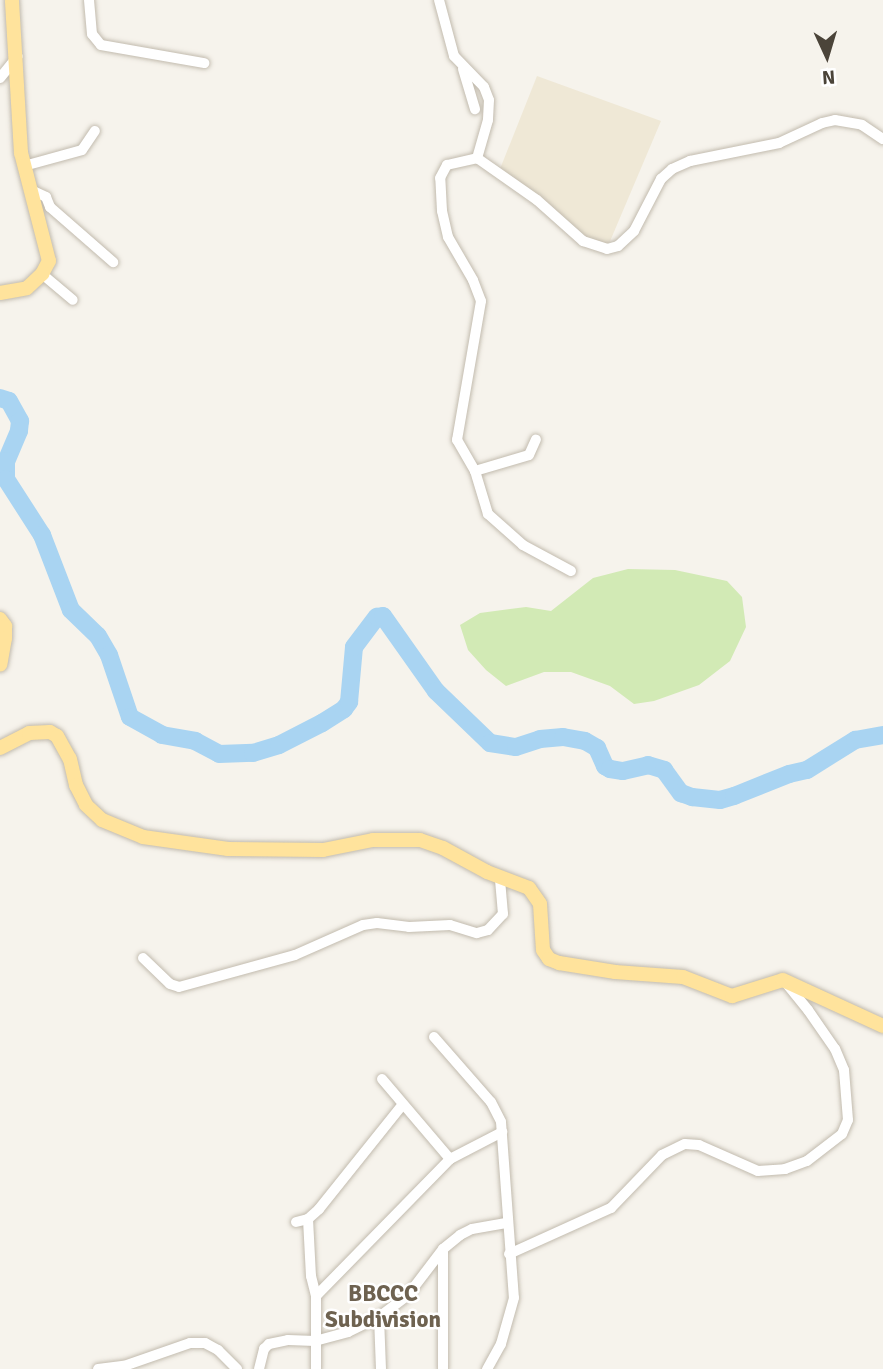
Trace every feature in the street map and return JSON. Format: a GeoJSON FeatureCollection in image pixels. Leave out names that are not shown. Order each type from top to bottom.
{"type":"FeatureCollection","features":[{"type":"Feature","properties":{"kind":"main road"},"geometry":{"type":"LineString","coordinates":[[0,293],[27,288],[42,274],[48,261],[48,251],[24,166],[12,0]]}},
{"type":"Feature","properties":{"kind":"main road"},"geometry":{"type":"LineString","coordinates":[[0,620],[5,626],[5,638],[0,665]]}},
{"type":"Feature","properties":{"kind":"main road"},"geometry":{"type":"LineString","coordinates":[[0,748],[29,733],[50,732],[57,736],[70,759],[76,785],[86,805],[102,820],[143,837],[210,848],[303,850],[373,840],[420,840],[529,888],[537,897],[543,950],[549,959],[615,972],[683,977],[732,996],[783,980],[883,1026]]}},
{"type":"Feature","properties":{"kind":"street"},"geometry":{"type":"LineString","coordinates":[[89,0],[92,33],[101,45],[204,63]]}},
{"type":"Feature","properties":{"kind":"street"},"geometry":{"type":"LineString","coordinates":[[439,0],[447,40],[462,66],[475,108]]}},
{"type":"Feature","properties":{"kind":"street"},"geometry":{"type":"LineString","coordinates":[[0,78],[18,56]]}},
{"type":"Feature","properties":{"kind":"street"},"geometry":{"type":"LineString","coordinates":[[462,66],[484,87],[489,100],[488,120],[477,158]]}},
{"type":"Feature","properties":{"kind":"street"},"geometry":{"type":"LineString","coordinates":[[571,571],[523,545],[488,514],[475,471],[457,440],[481,301],[448,237],[442,211],[440,178],[447,164],[477,158],[537,200],[583,241],[607,249],[618,246],[634,231],[661,179],[673,169],[690,161],[779,143],[795,138],[822,122],[835,120],[862,125],[883,139]]}},
{"type":"Feature","properties":{"kind":"street"},"geometry":{"type":"LineString","coordinates":[[24,166],[82,150],[95,131]]}},
{"type":"Feature","properties":{"kind":"street"},"geometry":{"type":"LineString","coordinates":[[29,189],[46,197],[50,206],[113,262]]}},
{"type":"Feature","properties":{"kind":"street"},"geometry":{"type":"LineString","coordinates":[[42,274],[73,300]]}},
{"type":"Feature","properties":{"kind":"street"},"geometry":{"type":"LineString","coordinates":[[475,471],[529,455],[536,439]]}},
{"type":"Feature","properties":{"kind":"street"},"geometry":{"type":"LineString","coordinates":[[143,958],[170,984],[179,987],[295,955],[363,925],[377,923],[409,928],[450,925],[477,933],[488,930],[503,914],[500,876]]}},
{"type":"Feature","properties":{"kind":"street"},"geometry":{"type":"LineString","coordinates":[[509,1254],[611,1208],[662,1155],[685,1144],[699,1145],[758,1171],[785,1169],[807,1161],[842,1134],[848,1120],[844,1070],[835,1049],[783,980]]}},
{"type":"Feature","properties":{"kind":"street"},"geometry":{"type":"LineString","coordinates":[[434,1037],[498,1111],[502,1132],[514,1298],[511,1316],[487,1369]]}},
{"type":"Feature","properties":{"kind":"street"},"geometry":{"type":"LineString","coordinates":[[382,1079],[450,1159]]}},
{"type":"Feature","properties":{"kind":"street"},"geometry":{"type":"LineString","coordinates":[[316,1369],[316,1296],[302,1221],[402,1104]]}},
{"type":"Feature","properties":{"kind":"street"},"geometry":{"type":"LineString","coordinates":[[316,1296],[450,1159],[502,1132]]}},
{"type":"Feature","properties":{"kind":"street"},"geometry":{"type":"LineString","coordinates":[[259,1369],[264,1349],[269,1345],[288,1340],[315,1341],[348,1332],[379,1317],[408,1296],[443,1249],[472,1229],[507,1223]]}},
{"type":"Feature","properties":{"kind":"street"},"geometry":{"type":"LineString","coordinates":[[443,1249],[443,1369]]}},
{"type":"Feature","properties":{"kind":"street"},"geometry":{"type":"LineString","coordinates":[[379,1317],[381,1369]]}},
{"type":"Feature","properties":{"kind":"street"},"geometry":{"type":"LineString","coordinates":[[98,1369],[124,1366],[190,1343],[205,1343],[218,1350],[237,1369]]}},
{"type":"Feature","properties":{"kind":"shaded area"},"geometry":{"type":"Polygon","coordinates":[[[537,76],[661,121],[608,246],[578,237],[500,169],[537,76]]]}},
{"type":"Feature","properties":{"kind":"green space"},"geometry":{"type":"Polygon","coordinates":[[[628,569],[675,570],[727,581],[742,597],[746,627],[730,661],[699,685],[654,701],[634,704],[610,686],[571,672],[544,672],[506,686],[486,670],[468,650],[460,625],[480,613],[526,607],[551,611],[593,578],[628,569]]]}},
{"type":"Feature","properties":{"kind":"waterway"},"geometry":{"type":"LineString","coordinates":[[0,398],[9,401],[20,421],[19,431],[6,461],[6,479],[42,535],[71,610],[98,636],[109,655],[130,717],[162,735],[195,741],[219,754],[253,753],[279,745],[322,723],[344,709],[349,702],[354,647],[377,617],[383,616],[436,691],[490,743],[516,747],[540,739],[563,737],[585,741],[597,748],[605,766],[610,769],[623,771],[648,765],[664,770],[681,793],[692,797],[720,800],[734,796],[789,774],[807,770],[855,740],[883,735]]}},
{"type":"Feature","properties":{"kind":"district","name":"BBCCC Subdivision"},"geometry":{"type":"Point","coordinates":[383,1307]}}]}
